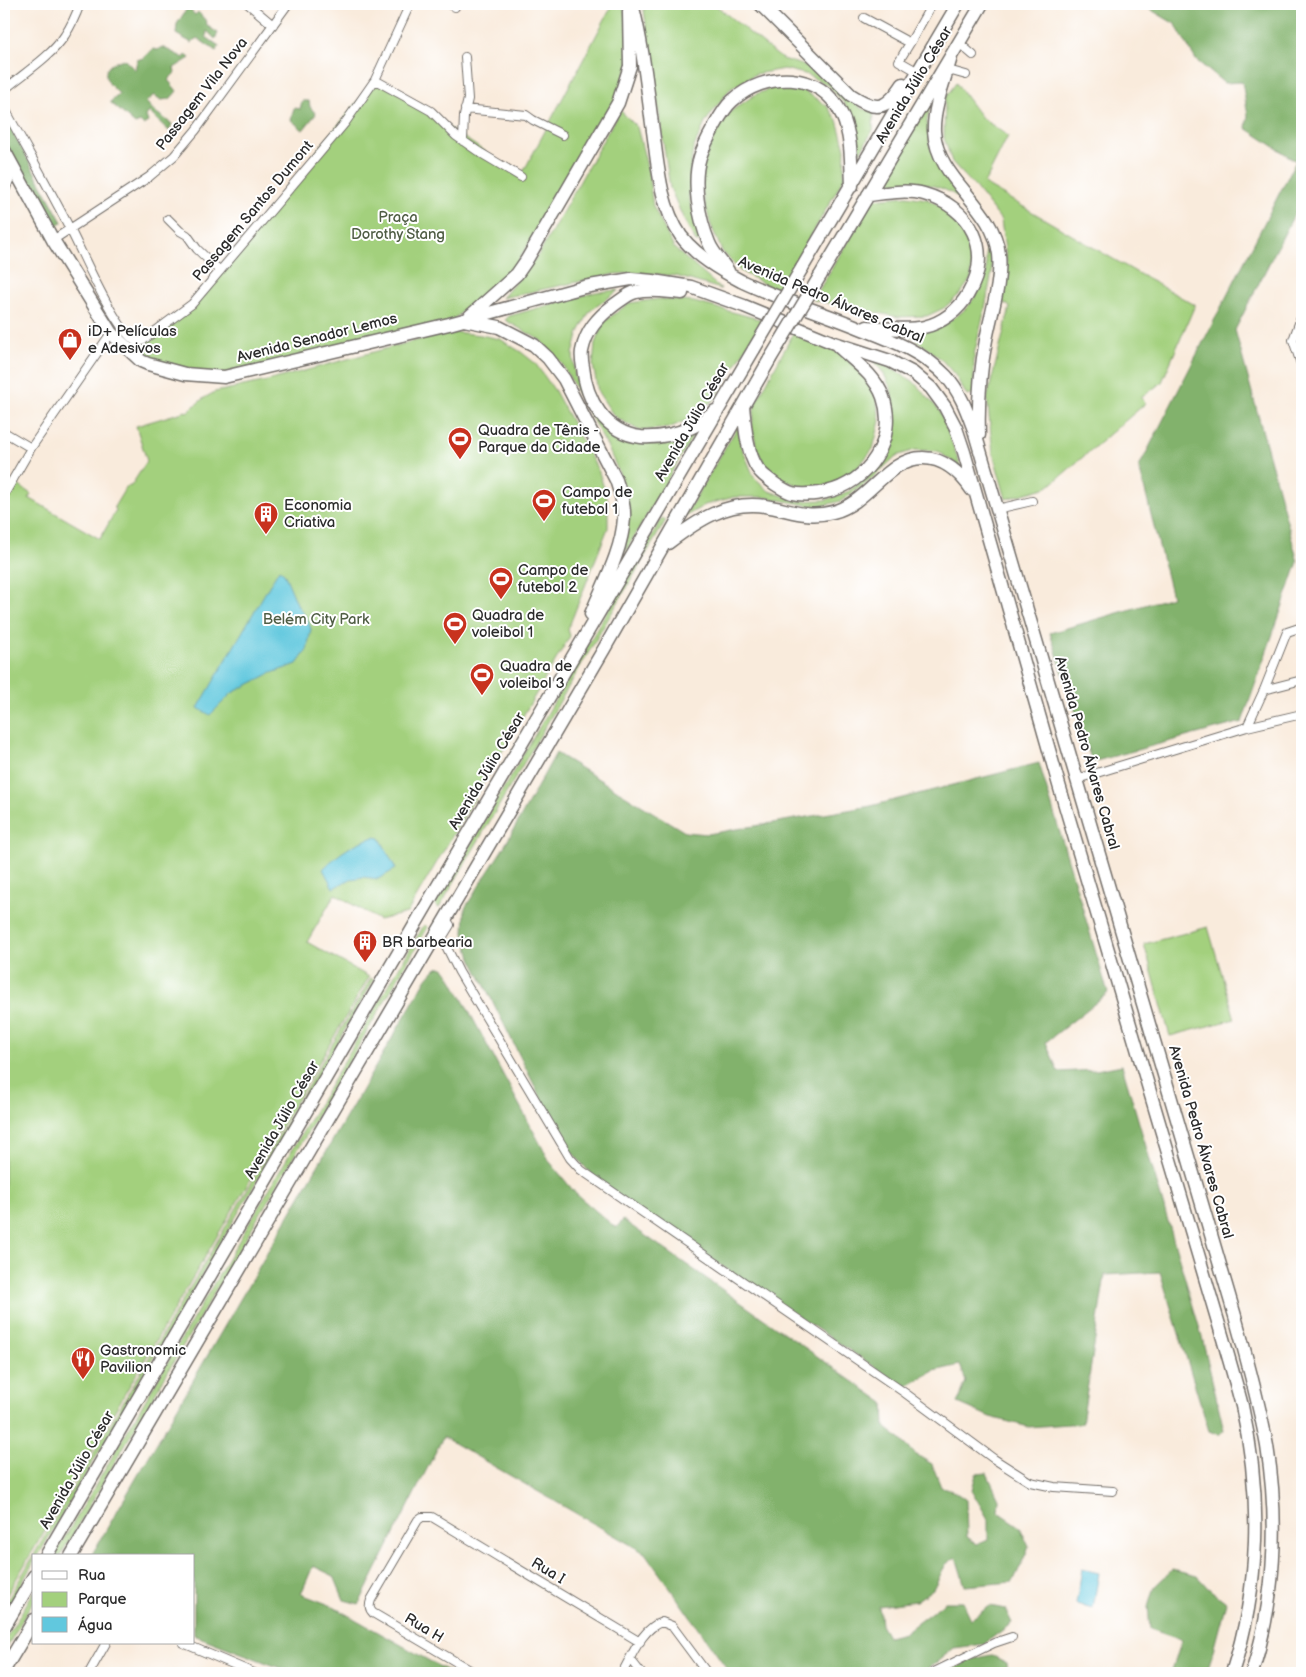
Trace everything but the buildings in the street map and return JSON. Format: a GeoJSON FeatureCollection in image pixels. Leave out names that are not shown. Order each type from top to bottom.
{"type":"FeatureCollection","features":[{"type":"Feature","properties":{"kind":"main road","name":"Avenida Pedro Álvares Cabral"},"geometry":{"type":"LineString","coordinates":[[631,4],[639,31],[661,188],[669,214],[682,237],[700,256],[733,277],[774,297],[811,308],[902,345],[930,361],[947,377],[958,391],[965,407],[979,445],[1255,1388],[1267,1447],[1273,1498],[1274,1548],[1268,1602],[1259,1649],[1252,1673]]}},
{"type":"Feature","properties":{"kind":"main road"},"geometry":{"type":"LineString","coordinates":[[465,319],[517,274],[618,103],[630,66],[631,4]]}},
{"type":"Feature","properties":{"kind":"main road","name":"Avenida Júlio César"},"geometry":{"type":"LineString","coordinates":[[47,1554],[958,4]]}},
{"type":"Feature","properties":{"kind":"main road","name":"Avenida Júlio César"},"geometry":{"type":"LineString","coordinates":[[72,1554],[663,548],[770,359],[982,4]]}},
{"type":"Feature","properties":{"kind":"main road"},"geometry":{"type":"LineString","coordinates":[[768,6],[851,95],[865,104],[877,106],[882,106],[896,95],[926,44],[944,28]]}},
{"type":"Feature","properties":{"kind":"main road"},"geometry":{"type":"LineString","coordinates":[[951,57],[935,117],[934,131],[937,148],[954,179],[984,214],[994,235],[999,253],[999,273],[985,342],[980,385],[979,445]]}},
{"type":"Feature","properties":{"kind":"main road"},"geometry":{"type":"LineString","coordinates":[[733,277],[709,244],[696,185],[699,158],[726,108],[736,98],[765,82],[780,79],[800,80],[817,87],[832,100],[841,113],[850,150],[852,186]]}},
{"type":"Feature","properties":{"kind":"main road","name":"Avenida Senador Lemos"},"geometry":{"type":"LineString","coordinates":[[4,150],[53,240],[111,333],[142,361],[185,374],[224,377],[465,319],[584,287],[631,279],[691,287],[744,306]]}},
{"type":"Feature","properties":{"kind":"main road"},"geometry":{"type":"LineString","coordinates":[[857,327],[905,329],[925,327],[938,321],[949,315],[965,300],[975,280],[979,263],[979,252],[975,234],[966,219],[953,207],[922,193],[894,192],[868,195]]}},
{"type":"Feature","properties":{"kind":"main road"},"geometry":{"type":"LineString","coordinates":[[719,408],[691,428],[653,437],[640,437],[610,424],[599,413],[590,397],[584,376],[582,353],[592,325],[603,314],[635,292],[687,294],[727,305],[744,306],[834,343],[890,361],[913,373],[931,388],[945,407],[956,428],[1070,822],[1220,1325],[1242,1407],[1252,1468],[1256,1512],[1255,1544],[1252,1591],[1241,1645],[1232,1673]]}},
{"type":"Feature","properties":{"kind":"main road"},"geometry":{"type":"LineString","coordinates":[[465,319],[499,327],[534,345],[548,358],[564,379],[616,480],[622,498],[624,517],[616,554],[572,659]]}},
{"type":"Feature","properties":{"kind":"main road"},"geometry":{"type":"LineString","coordinates":[[743,406],[746,437],[754,464],[763,475],[772,481],[792,493],[814,494],[840,489],[856,479],[868,468],[881,447],[887,425],[886,410],[878,385],[867,372],[834,343]]}},
{"type":"Feature","properties":{"kind":"main road"},"geometry":{"type":"LineString","coordinates":[[663,548],[690,526],[721,510],[744,505],[764,505],[803,515],[814,515],[842,509],[863,495],[893,468],[911,459],[932,458],[949,466],[964,479],[976,495]]}},
{"type":"Feature","properties":{"kind":"main road"},"geometry":{"type":"LineString","coordinates":[[4,1627],[32,1579]]}},
{"type":"Feature","properties":{"kind":"main road"},"geometry":{"type":"LineString","coordinates":[[4,1670],[32,1623]]}},
{"type":"Feature","properties":{"kind":"street"},"geometry":{"type":"LineString","coordinates":[[4,90],[50,52],[64,37],[74,20],[80,4]]}},
{"type":"Feature","properties":{"kind":"street"},"geometry":{"type":"LineString","coordinates":[[248,4],[272,25]]}},
{"type":"Feature","properties":{"kind":"street","name":"Passagem Vila Nova"},"geometry":{"type":"LineString","coordinates":[[53,240],[149,177],[174,156],[196,130],[288,4]]}},
{"type":"Feature","properties":{"kind":"street","name":"Passagem Santos Dumont"},"geometry":{"type":"LineString","coordinates":[[70,229],[108,304],[125,331],[136,342],[150,336],[192,304],[346,124],[375,80],[410,4]]}},
{"type":"Feature","properties":{"kind":"street"},"geometry":{"type":"LineString","coordinates":[[913,69],[899,61],[932,4]]}},
{"type":"Feature","properties":{"kind":"street"},"geometry":{"type":"LineString","coordinates":[[864,18],[910,43]]}},
{"type":"Feature","properties":{"kind":"street"},"geometry":{"type":"LineString","coordinates":[[959,43],[973,55]]}},
{"type":"Feature","properties":{"kind":"street"},"geometry":{"type":"LineString","coordinates":[[463,141],[464,116],[468,99],[465,57]]}},
{"type":"Feature","properties":{"kind":"street"},"geometry":{"type":"LineString","coordinates":[[948,70],[966,75]]}},
{"type":"Feature","properties":{"kind":"street"},"geometry":{"type":"LineString","coordinates":[[375,80],[431,111],[456,136],[479,152],[521,176]]}},
{"type":"Feature","properties":{"kind":"street"},"geometry":{"type":"LineString","coordinates":[[4,107],[70,229]]}},
{"type":"Feature","properties":{"kind":"street"},"geometry":{"type":"LineString","coordinates":[[466,109],[526,115],[563,135]]}},
{"type":"Feature","properties":{"kind":"street"},"geometry":{"type":"LineString","coordinates":[[4,193],[14,168]]}},
{"type":"Feature","properties":{"kind":"street"},"geometry":{"type":"LineString","coordinates":[[168,218],[180,231],[187,235],[197,249],[220,271]]}},
{"type":"Feature","properties":{"kind":"street"},"geometry":{"type":"LineString","coordinates":[[1302,315],[1294,340],[1302,365]]}},
{"type":"Feature","properties":{"kind":"street"},"geometry":{"type":"LineString","coordinates":[[4,495],[31,448],[111,333]]}},
{"type":"Feature","properties":{"kind":"street"},"geometry":{"type":"LineString","coordinates":[[4,432],[31,448]]}},
{"type":"Feature","properties":{"kind":"street"},"geometry":{"type":"LineString","coordinates":[[997,510],[1032,501]]}},
{"type":"Feature","properties":{"kind":"street"},"geometry":{"type":"LineString","coordinates":[[1247,728],[1287,632],[1302,627]]}},
{"type":"Feature","properties":{"kind":"street"},"geometry":{"type":"LineString","coordinates":[[1264,690],[1302,680]]}},
{"type":"Feature","properties":{"kind":"street"},"geometry":{"type":"LineString","coordinates":[[1077,779],[1247,728],[1302,715]]}},
{"type":"Feature","properties":{"kind":"street"},"geometry":{"type":"LineString","coordinates":[[446,919],[450,925],[442,938],[459,972],[570,1158],[581,1170],[905,1393],[994,1459],[1030,1482],[1054,1487],[1113,1491]]}},
{"type":"Feature","properties":{"kind":"street","name":"Rua I"},"geometry":{"type":"LineString","coordinates":[[371,1600],[418,1520],[427,1516],[640,1642]]}},
{"type":"Feature","properties":{"kind":"street","name":"Rua H"},"geometry":{"type":"LineString","coordinates":[[371,1600],[369,1605],[373,1613],[475,1673]]}},
{"type":"Feature","properties":{"kind":"street"},"geometry":{"type":"LineString","coordinates":[[622,1673],[640,1642],[657,1623],[662,1622],[672,1626],[707,1673]]}},
{"type":"Feature","properties":{"kind":"street"},"geometry":{"type":"LineString","coordinates":[[932,1673],[994,1643],[1012,1637]]}},
{"type":"Feature","properties":{"kind":"street"},"geometry":{"type":"LineString","coordinates":[[89,1673],[105,1644]]}},
{"type":"Feature","properties":{"kind":"street"},"geometry":{"type":"LineString","coordinates":[[185,1644],[254,1673]]}},
{"type":"Feature","properties":{"kind":"street"},"geometry":{"type":"LineString","coordinates":[[630,1659],[640,1673]]}},
{"type":"Feature","properties":{"kind":"green space","name":"Praça Dorothy Stang"},"geometry":{"type":"Polygon","coordinates":[[[613,4],[623,4],[629,35],[629,65],[614,103],[505,283],[468,306],[451,322],[240,374],[185,374],[128,349],[192,304],[375,80],[431,111],[445,125],[521,176],[613,4]]]}},
{"type":"Feature","properties":{"kind":"green space"},"geometry":{"type":"Polygon","coordinates":[[[643,4],[714,4],[782,59],[816,69],[862,109],[874,111],[873,130],[860,153],[854,126],[845,104],[828,85],[805,74],[784,69],[756,74],[730,89],[706,121],[693,149],[689,197],[696,225],[703,241],[696,242],[670,188],[643,4]]]}},
{"type":"Feature","properties":{"kind":"green space"},"geometry":{"type":"Polygon","coordinates":[[[1141,4],[1302,4],[1302,199],[1235,330],[1298,562],[1242,722],[1092,762],[1050,633],[1172,597],[1139,467],[1296,161],[1246,128],[1248,115],[1242,82],[1224,83],[1196,60],[1175,24],[1141,4]]]}},
{"type":"Feature","properties":{"kind":"green space"},"geometry":{"type":"Polygon","coordinates":[[[188,7],[195,15],[198,12],[207,22],[206,25],[218,33],[215,39],[207,31],[206,37],[219,46],[216,51],[197,38],[192,43],[176,34],[177,24],[188,7]]]}},
{"type":"Feature","properties":{"kind":"green space"},"geometry":{"type":"Polygon","coordinates":[[[162,47],[184,58],[186,55],[190,58],[174,68],[175,73],[168,80],[177,91],[170,99],[161,100],[154,95],[146,102],[154,111],[172,124],[169,131],[149,112],[146,116],[148,122],[143,125],[140,122],[135,124],[110,102],[120,94],[113,88],[106,76],[108,68],[112,64],[124,59],[135,70],[137,60],[143,58],[153,49],[157,50],[162,47]]]}},
{"type":"Feature","properties":{"kind":"green space"},"geometry":{"type":"Polygon","coordinates":[[[956,83],[982,118],[1008,136],[984,184],[1195,305],[1162,382],[1141,398],[1146,403],[1048,487],[1006,499],[993,453],[987,398],[1010,307],[999,299],[1007,265],[1001,220],[976,188],[952,162],[944,138],[945,98],[956,83]]]}},
{"type":"Feature","properties":{"kind":"green space"},"geometry":{"type":"Polygon","coordinates":[[[776,87],[803,90],[827,106],[837,120],[845,149],[844,178],[779,292],[740,271],[722,251],[710,223],[702,191],[703,165],[715,134],[731,111],[756,94],[776,87]]]}},
{"type":"Feature","properties":{"kind":"green space"},"geometry":{"type":"Polygon","coordinates":[[[932,96],[927,122],[930,146],[947,177],[968,200],[990,239],[992,272],[974,355],[974,394],[967,396],[955,375],[941,359],[907,333],[951,320],[963,311],[973,299],[986,276],[985,242],[980,225],[971,209],[965,203],[941,188],[932,185],[903,182],[884,183],[932,96]]]}},
{"type":"Feature","properties":{"kind":"green space"},"geometry":{"type":"Polygon","coordinates":[[[302,101],[309,101],[310,107],[316,114],[303,130],[291,120],[294,108],[300,109],[302,101]]]}},
{"type":"Feature","properties":{"kind":"green space"},"geometry":{"type":"Polygon","coordinates":[[[620,110],[637,127],[648,170],[653,206],[674,248],[721,289],[676,276],[642,273],[615,274],[502,298],[539,254],[620,110]]]}},
{"type":"Feature","properties":{"kind":"green space"},"geometry":{"type":"Polygon","coordinates":[[[4,116],[62,222],[57,226],[46,220],[4,142],[4,116]]]}},
{"type":"Feature","properties":{"kind":"green space"},"geometry":{"type":"Polygon","coordinates":[[[907,196],[927,199],[952,212],[969,234],[972,255],[971,279],[960,294],[944,308],[927,316],[898,317],[813,300],[873,199],[907,196]]]}},
{"type":"Feature","properties":{"kind":"green space"},"geometry":{"type":"Polygon","coordinates":[[[619,290],[590,311],[579,332],[573,354],[575,377],[586,400],[608,432],[626,442],[657,443],[694,434],[625,553],[627,507],[619,473],[608,448],[562,364],[540,340],[505,320],[509,316],[596,292],[619,290]]]}},
{"type":"Feature","properties":{"kind":"green space"},"geometry":{"type":"Polygon","coordinates":[[[659,299],[694,302],[763,320],[715,399],[691,418],[669,428],[640,431],[614,416],[598,392],[593,365],[595,343],[605,321],[629,303],[659,299]]]}},
{"type":"Feature","properties":{"kind":"green space","name":"Belém City Park"},"geometry":{"type":"Polygon","coordinates":[[[454,332],[500,339],[535,363],[555,391],[599,472],[608,501],[608,528],[568,629],[570,636],[407,913],[379,920],[335,894],[307,942],[369,977],[4,1600],[4,503],[15,483],[31,494],[29,498],[100,539],[116,510],[114,507],[126,487],[131,486],[147,461],[136,426],[187,412],[204,398],[215,392],[267,381],[454,332]]]}},
{"type":"Feature","properties":{"kind":"green space"},"geometry":{"type":"Polygon","coordinates":[[[794,332],[838,352],[865,375],[876,396],[880,421],[873,449],[858,467],[837,484],[805,487],[785,481],[767,468],[757,450],[752,426],[755,404],[794,332]]]}},
{"type":"Feature","properties":{"kind":"green space"},"geometry":{"type":"Polygon","coordinates":[[[871,357],[913,381],[940,411],[961,467],[937,451],[915,450],[896,456],[868,482],[841,501],[817,507],[764,497],[734,497],[705,505],[684,517],[738,426],[742,448],[754,477],[769,491],[798,501],[826,500],[849,491],[874,472],[889,445],[895,424],[891,389],[884,374],[871,357]]]}},
{"type":"Feature","properties":{"kind":"green space"},"geometry":{"type":"Polygon","coordinates":[[[662,518],[666,520],[439,908],[435,905],[662,518]]]}},
{"type":"Feature","properties":{"kind":"green space"},"geometry":{"type":"Polygon","coordinates":[[[556,753],[685,832],[708,834],[871,806],[1039,763],[1108,993],[1046,1042],[1058,1072],[1096,1070],[1122,1065],[1201,1333],[1224,1430],[1219,1435],[1209,1431],[1160,1272],[1105,1275],[1082,1423],[1029,1427],[990,1417],[958,1403],[966,1381],[960,1365],[934,1371],[905,1387],[643,1214],[591,1174],[562,1141],[471,958],[464,933],[465,908],[504,847],[556,753]]]}},
{"type":"Feature","properties":{"kind":"green space"},"geometry":{"type":"Polygon","coordinates":[[[424,925],[428,927],[61,1554],[55,1554],[424,925]]]}},
{"type":"Feature","properties":{"kind":"green space"},"geometry":{"type":"Polygon","coordinates":[[[1208,927],[1235,1019],[1170,1036],[1144,944],[1208,927]]]}},
{"type":"Feature","properties":{"kind":"green space"},"geometry":{"type":"Polygon","coordinates":[[[441,967],[450,976],[550,1162],[576,1194],[616,1228],[623,1220],[884,1403],[885,1427],[915,1454],[932,1464],[941,1487],[955,1492],[966,1500],[967,1537],[977,1544],[988,1539],[988,1519],[972,1491],[976,1474],[987,1473],[999,1499],[998,1512],[1020,1527],[1029,1547],[1013,1582],[965,1586],[956,1557],[946,1564],[933,1589],[916,1601],[879,1606],[881,1625],[888,1637],[904,1633],[945,1602],[963,1602],[971,1619],[990,1606],[1005,1609],[1012,1623],[984,1644],[954,1648],[921,1673],[730,1673],[645,1553],[443,1437],[359,1604],[344,1600],[334,1576],[313,1566],[301,1594],[330,1605],[451,1673],[293,1673],[195,1635],[195,1554],[92,1554],[427,978],[435,969],[441,967]]]}},
{"type":"Feature","properties":{"kind":"green space"},"geometry":{"type":"Polygon","coordinates":[[[371,978],[374,980],[39,1554],[34,1554],[371,978]]]}},
{"type":"Feature","properties":{"kind":"green space"},"geometry":{"type":"Polygon","coordinates":[[[32,1558],[32,1565],[4,1614],[4,1606],[32,1558]]]}},
{"type":"Feature","properties":{"kind":"green space"},"geometry":{"type":"Polygon","coordinates":[[[1172,1570],[1197,1576],[1208,1588],[1226,1602],[1207,1673],[1171,1673],[1182,1640],[1150,1629],[1148,1607],[1154,1587],[1172,1570]]]}},
{"type":"Feature","properties":{"kind":"green space"},"geometry":{"type":"Polygon","coordinates":[[[32,1594],[32,1603],[4,1652],[4,1642],[32,1594]]]}},
{"type":"Feature","properties":{"kind":"green space"},"geometry":{"type":"Polygon","coordinates":[[[991,1655],[1007,1663],[1008,1673],[945,1673],[973,1659],[991,1655]]]}},
{"type":"Feature","properties":{"kind":"water"},"geometry":{"type":"Polygon","coordinates":[[[279,569],[284,573],[298,606],[307,618],[311,629],[307,650],[297,664],[269,674],[232,693],[210,715],[198,708],[279,569]]]}},
{"type":"Feature","properties":{"kind":"water"},"geometry":{"type":"Polygon","coordinates":[[[374,837],[380,838],[396,869],[378,879],[363,877],[351,879],[333,888],[323,869],[346,850],[359,842],[374,837]]]}},
{"type":"Feature","properties":{"kind":"water"},"geometry":{"type":"Polygon","coordinates":[[[1082,1569],[1099,1573],[1093,1608],[1076,1604],[1082,1569]]]}},
{"type":"Feature","properties":{"kind":"place","name":"iD+ Películas e Adesivos"},"geometry":{"type":"Point","coordinates":[70,361]}},
{"type":"Feature","properties":{"kind":"place","name":"Quadra de Tênis - Parque da Cidade"},"geometry":{"type":"Point","coordinates":[460,460]}},
{"type":"Feature","properties":{"kind":"place","name":"Campo de futebol 1"},"geometry":{"type":"Point","coordinates":[544,522]}},
{"type":"Feature","properties":{"kind":"place","name":"Economia Criativa"},"geometry":{"type":"Point","coordinates":[266,535]}},
{"type":"Feature","properties":{"kind":"place","name":"Campo de futebol 2"},"geometry":{"type":"Point","coordinates":[501,600]}},
{"type":"Feature","properties":{"kind":"place","name":"Quadra de voleibol 1"},"geometry":{"type":"Point","coordinates":[455,645]}},
{"type":"Feature","properties":{"kind":"place","name":"Quadra de voleibol 3"},"geometry":{"type":"Point","coordinates":[482,696]}},
{"type":"Feature","properties":{"kind":"place","name":"BR barbearia"},"geometry":{"type":"Point","coordinates":[365,963]}},
{"type":"Feature","properties":{"kind":"place","name":"Gastronomic Pavilion"},"geometry":{"type":"Point","coordinates":[83,1380]}}]}
